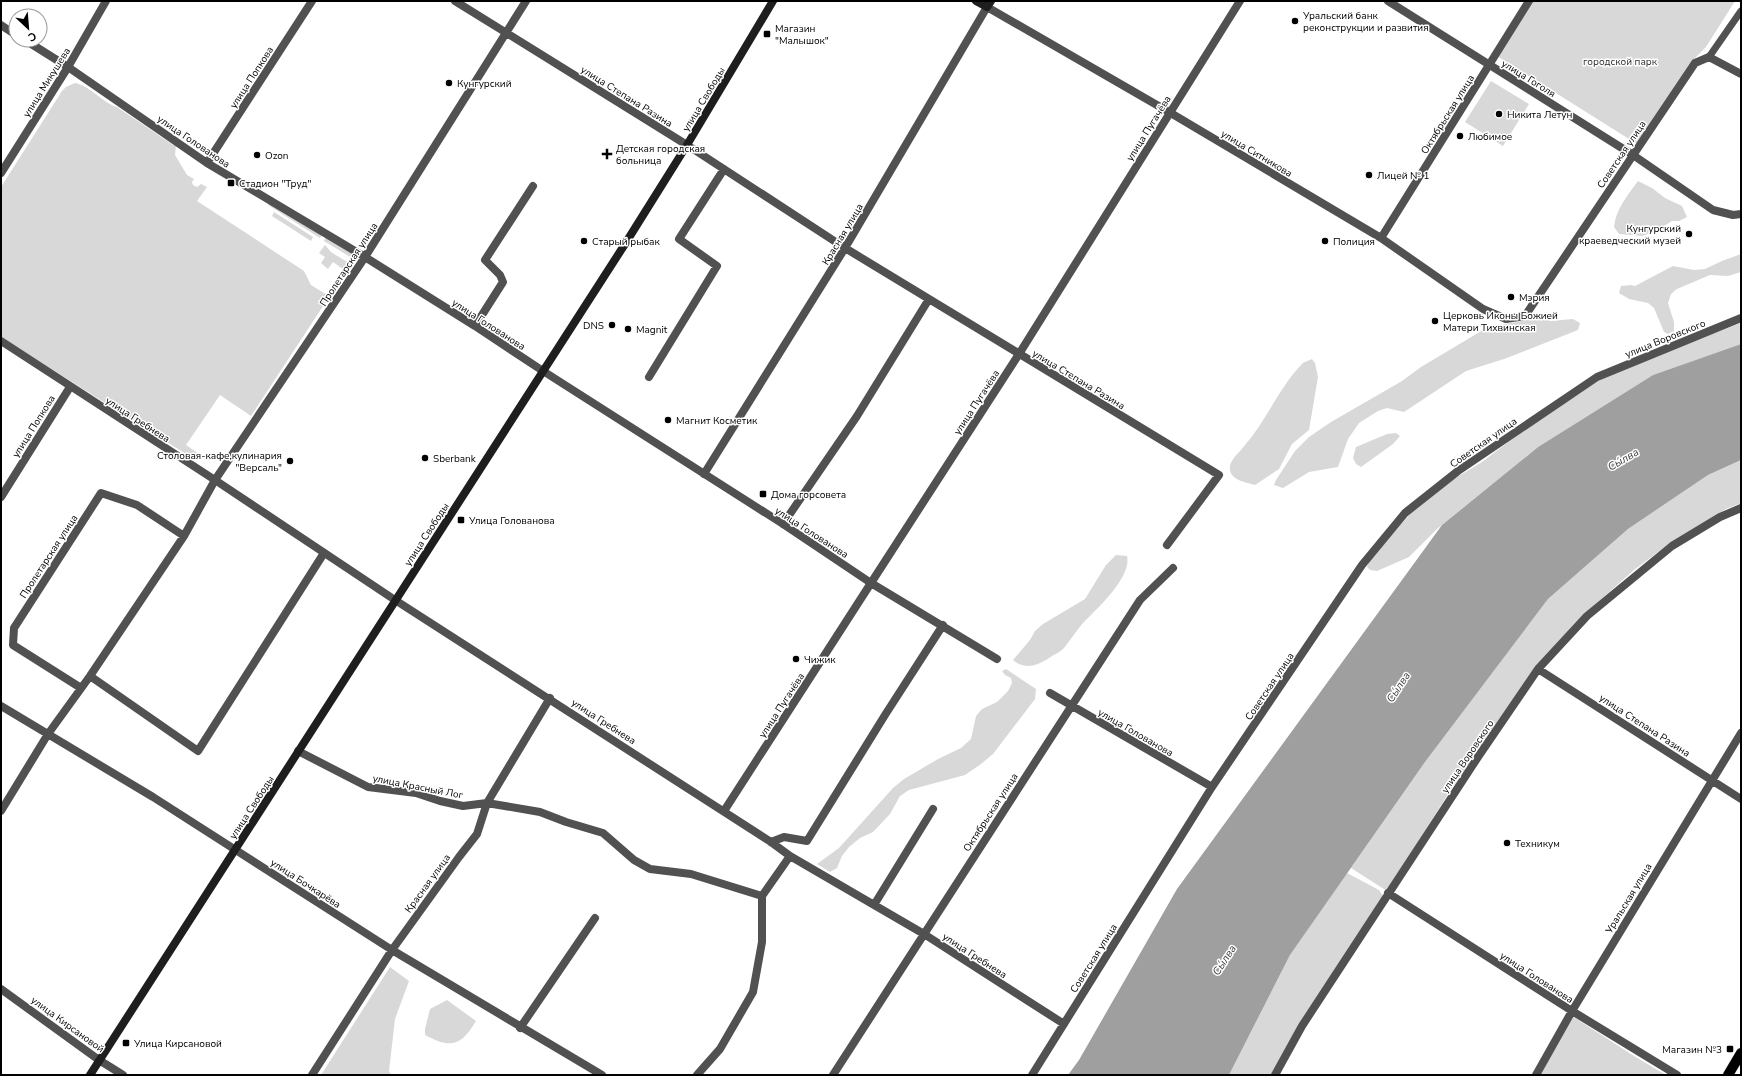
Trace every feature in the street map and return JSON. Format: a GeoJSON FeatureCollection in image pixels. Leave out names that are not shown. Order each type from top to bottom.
{"type":"FeatureCollection","features":[{"type":"Feature","properties":{"kind":"main road","name":"улица Свободы"},"geometry":{"type":"LineString","coordinates":[[90,1075],[687,145],[773,1]]}},
{"type":"Feature","properties":{"kind":"main road","name":"улица Ситникова"},"geometry":{"type":"LineString","coordinates":[[976,1],[989,4]]}},
{"type":"Feature","properties":{"kind":"main road"},"geometry":{"type":"LineString","coordinates":[[1728,1075],[1741,1053]]}},
{"type":"Feature","properties":{"kind":"street","name":"улица Микушева"},"geometry":{"type":"LineString","coordinates":[[1,173],[68,67],[106,1]]}},
{"type":"Feature","properties":{"kind":"street","name":"улица Попкова"},"geometry":{"type":"LineString","coordinates":[[207,164],[312,1]]}},
{"type":"Feature","properties":{"kind":"street","name":"улица Степана Разина"},"geometry":{"type":"LineString","coordinates":[[455,1],[687,145],[845,248],[1219,475],[1167,545]]}},
{"type":"Feature","properties":{"kind":"street","name":"Пролетарская улица"},"geometry":{"type":"LineString","coordinates":[[1,811],[48,734],[90,676],[184,536],[215,480],[365,257],[526,1]]}},
{"type":"Feature","properties":{"kind":"street","name":"улица Пугачёва"},"geometry":{"type":"LineString","coordinates":[[724,812],[1019,354],[1169,112],[1240,1]]}},
{"type":"Feature","properties":{"kind":"street","name":"улица Гоголя"},"geometry":{"type":"LineString","coordinates":[[1388,1],[1633,155],[1713,210],[1733,215],[1741,214]]}},
{"type":"Feature","properties":{"kind":"street","name":"Октябрьская улица"},"geometry":{"type":"LineString","coordinates":[[1381,238],[1529,1]]}},
{"type":"Feature","properties":{"kind":"street","name":"улица Ситникова"},"geometry":{"type":"LineString","coordinates":[[989,4],[1381,238],[1483,309],[1506,320],[1525,316]]}},
{"type":"Feature","properties":{"kind":"street","name":"Красная улица"},"geometry":{"type":"LineString","coordinates":[[704,474],[845,248],[989,4]]}},
{"type":"Feature","properties":{"kind":"street","name":"Советская улица"},"geometry":{"type":"LineString","coordinates":[[1525,316],[1695,63],[1709,57],[1741,11]]}},
{"type":"Feature","properties":{"kind":"street","name":"улица Голованова"},"geometry":{"type":"LineString","coordinates":[[38,48],[68,67],[207,164],[365,257],[783,524],[871,583],[943,625],[997,659]]}},
{"type":"Feature","properties":{"kind":"street"},"geometry":{"type":"LineString","coordinates":[[1709,57],[1741,74]]}},
{"type":"Feature","properties":{"kind":"street"},"geometry":{"type":"LineString","coordinates":[[649,377],[717,266],[679,240],[724,169]]}},
{"type":"Feature","properties":{"kind":"street"},"geometry":{"type":"LineString","coordinates":[[475,326],[503,282],[500,275],[485,260],[533,186]]}},
{"type":"Feature","properties":{"kind":"street"},"geometry":{"type":"LineString","coordinates":[[783,524],[857,416],[929,299]]}},
{"type":"Feature","properties":{"kind":"street","name":"улица Воровского"},"geometry":{"type":"LineString","coordinates":[[1597,377],[1741,318]]}},
{"type":"Feature","properties":{"kind":"street","name":"улица Гребнева"},"geometry":{"type":"LineString","coordinates":[[1,341],[215,480],[395,600],[550,698],[771,842],[790,856],[924,934],[1064,1024]]}},
{"type":"Feature","properties":{"kind":"street","name":"Советская улица"},"geometry":{"type":"LineString","coordinates":[[1032,1075],[1212,787],[1362,564],[1404,513],[1458,471],[1597,377]]}},
{"type":"Feature","properties":{"kind":"street","name":"улица Попкова"},"geometry":{"type":"LineString","coordinates":[[1,497],[70,387]]}},
{"type":"Feature","properties":{"kind":"street","name":"Пролетарская улица"},"geometry":{"type":"LineString","coordinates":[[81,688],[13,645],[14,628],[101,493],[137,505],[184,536]]}},
{"type":"Feature","properties":{"kind":"street","name":"улица Воровского"},"geometry":{"type":"LineString","coordinates":[[1275,1075],[1302,1026],[1388,893],[1538,669],[1587,616],[1672,546],[1720,517],[1741,508]]}},
{"type":"Feature","properties":{"kind":"street"},"geometry":{"type":"LineString","coordinates":[[90,676],[198,751],[324,553]]}},
{"type":"Feature","properties":{"kind":"street","name":"Октябрьская улица"},"geometry":{"type":"LineString","coordinates":[[833,1075],[1140,600],[1173,568]]}},
{"type":"Feature","properties":{"kind":"street"},"geometry":{"type":"LineString","coordinates":[[771,842],[784,837],[807,841],[943,625]]}},
{"type":"Feature","properties":{"kind":"street","name":"улица Степана Разина"},"geometry":{"type":"LineString","coordinates":[[1538,669],[1741,799]]}},
{"type":"Feature","properties":{"kind":"street","name":"улица Голованова"},"geometry":{"type":"LineString","coordinates":[[1050,693],[1212,787]]}},
{"type":"Feature","properties":{"kind":"street","name":"Красная улица"},"geometry":{"type":"LineString","coordinates":[[312,1075],[392,950],[477,834],[487,803],[550,698]]}},
{"type":"Feature","properties":{"kind":"street","name":"улица Бочкарёва"},"geometry":{"type":"LineString","coordinates":[[1,706],[153,797],[392,950],[520,1028],[602,1075]]}},
{"type":"Feature","properties":{"kind":"street","name":"Уральская улица"},"geometry":{"type":"LineString","coordinates":[[1536,1075],[1572,1011],[1711,780],[1741,733]]}},
{"type":"Feature","properties":{"kind":"street","name":"улица Красный Лог"},"geometry":{"type":"LineString","coordinates":[[298,751],[368,787],[416,793],[464,806],[487,803],[540,812],[602,833],[634,860],[650,869],[691,874],[762,896]]}},
{"type":"Feature","properties":{"kind":"street"},"geometry":{"type":"LineString","coordinates":[[874,905],[933,809]]}},
{"type":"Feature","properties":{"kind":"street"},"geometry":{"type":"LineString","coordinates":[[697,1075],[720,1049],[753,992],[762,942],[762,896],[790,856]]}},
{"type":"Feature","properties":{"kind":"street","name":"улица Голованова"},"geometry":{"type":"LineString","coordinates":[[1388,893],[1572,1011],[1677,1075]]}},
{"type":"Feature","properties":{"kind":"street"},"geometry":{"type":"LineString","coordinates":[[520,1028],[594,918]]}},
{"type":"Feature","properties":{"kind":"street","name":"улица Кирсановой"},"geometry":{"type":"LineString","coordinates":[[1,989],[100,1060],[124,1075]]}},
{"type":"Feature","properties":{"kind":"green space","name":"городской парк"},"geometry":{"type":"Polygon","coordinates":[[[1532,1],[1735,1],[1706,47],[1695,58],[1637,144],[1497,56],[1532,1]]]}},
{"type":"Feature","properties":{"kind":"green space"},"geometry":{"type":"Polygon","coordinates":[[[1491,81],[1529,104],[1503,146],[1465,122],[1491,81]]]}},
{"type":"Feature","properties":{"kind":"green space"},"geometry":{"type":"Polygon","coordinates":[[[75,83],[86,87],[106,102],[117,107],[173,145],[176,145],[175,155],[187,175],[194,179],[192,182],[193,185],[197,187],[201,184],[207,187],[197,201],[304,271],[311,285],[327,295],[327,300],[251,416],[220,395],[186,445],[199,454],[196,457],[189,456],[1,337],[1,187],[62,91],[66,87],[75,83]]]}},
{"type":"Feature","properties":{"kind":"green space"},"geometry":{"type":"Polygon","coordinates":[[[1638,181],[1652,188],[1665,198],[1682,206],[1687,217],[1679,221],[1672,221],[1658,230],[1642,236],[1619,234],[1614,227],[1617,214],[1638,181]]]}},
{"type":"Feature","properties":{"kind":"green space"},"geometry":{"type":"Polygon","coordinates":[[[271,202],[323,234],[320,238],[268,205],[271,202]]]}},
{"type":"Feature","properties":{"kind":"green space"},"geometry":{"type":"Polygon","coordinates":[[[274,212],[313,237],[311,241],[272,216],[274,212]]]}},
{"type":"Feature","properties":{"kind":"green space"},"geometry":{"type":"Polygon","coordinates":[[[326,237],[354,255],[352,258],[324,241],[326,237]]]}},
{"type":"Feature","properties":{"kind":"green space"},"geometry":{"type":"Polygon","coordinates":[[[325,245],[331,252],[352,265],[347,272],[333,262],[328,269],[321,263],[325,257],[319,253],[325,245]]]}},
{"type":"Feature","properties":{"kind":"green space"},"geometry":{"type":"Polygon","coordinates":[[[1741,254],[1741,272],[1728,276],[1710,275],[1677,289],[1671,294],[1668,303],[1674,322],[1674,331],[1668,334],[1664,332],[1654,308],[1648,303],[1629,299],[1619,293],[1621,286],[1635,286],[1673,266],[1694,270],[1705,269],[1741,254]]]}},
{"type":"Feature","properties":{"kind":"green space"},"geometry":{"type":"Polygon","coordinates":[[[1538,318],[1551,321],[1573,319],[1580,323],[1578,330],[1504,359],[1466,371],[1404,412],[1387,408],[1378,411],[1359,423],[1348,439],[1338,467],[1309,472],[1283,488],[1274,485],[1295,451],[1309,437],[1331,422],[1402,381],[1421,367],[1489,327],[1538,318]]]}},
{"type":"Feature","properties":{"kind":"green space"},"geometry":{"type":"Polygon","coordinates":[[[1741,323],[1741,344],[1653,375],[1538,447],[1437,529],[1409,557],[1377,571],[1370,570],[1367,567],[1370,558],[1414,510],[1444,485],[1482,462],[1524,430],[1600,380],[1620,370],[1741,323]]]}},
{"type":"Feature","properties":{"kind":"green space"},"geometry":{"type":"Polygon","coordinates":[[[1312,359],[1315,363],[1318,377],[1309,430],[1292,444],[1279,469],[1255,485],[1236,479],[1231,474],[1231,463],[1260,426],[1293,374],[1304,362],[1312,359]]]}},
{"type":"Feature","properties":{"kind":"green space"},"geometry":{"type":"Polygon","coordinates":[[[1396,433],[1400,436],[1393,444],[1361,467],[1356,464],[1353,458],[1356,447],[1387,434],[1396,433]]]}},
{"type":"Feature","properties":{"kind":"green space"},"geometry":{"type":"Polygon","coordinates":[[[1741,460],[1741,503],[1726,509],[1666,546],[1634,570],[1579,619],[1534,668],[1448,794],[1387,891],[1351,868],[1425,762],[1548,599],[1628,529],[1708,475],[1741,460]]]}},
{"type":"Feature","properties":{"kind":"green space"},"geometry":{"type":"Polygon","coordinates":[[[1116,555],[1127,556],[1127,564],[1119,583],[1080,626],[1064,648],[1042,662],[1032,666],[1023,665],[1013,660],[1030,640],[1035,631],[1043,624],[1085,599],[1106,565],[1116,555]]]}},
{"type":"Feature","properties":{"kind":"green space"},"geometry":{"type":"Polygon","coordinates":[[[1006,669],[1036,689],[1035,699],[993,754],[965,775],[909,790],[900,796],[890,814],[873,832],[860,838],[849,847],[842,856],[837,868],[830,872],[817,864],[839,848],[893,788],[904,779],[938,759],[961,748],[971,739],[976,716],[982,709],[997,702],[1008,691],[1012,683],[1011,678],[1005,675],[1002,671],[1006,669]]]}},
{"type":"Feature","properties":{"kind":"green space"},"geometry":{"type":"Polygon","coordinates":[[[1347,873],[1379,890],[1383,896],[1274,1075],[1229,1075],[1290,955],[1347,873]]]}},
{"type":"Feature","properties":{"kind":"green space"},"geometry":{"type":"Polygon","coordinates":[[[390,967],[409,981],[395,1019],[389,1071],[391,1075],[321,1075],[390,967]]]}},
{"type":"Feature","properties":{"kind":"green space"},"geometry":{"type":"Polygon","coordinates":[[[447,1000],[476,1021],[465,1036],[455,1043],[442,1042],[425,1035],[430,1009],[447,1000]]]}},
{"type":"Feature","properties":{"kind":"green space"},"geometry":{"type":"Polygon","coordinates":[[[1572,1016],[1634,1056],[1666,1075],[1540,1075],[1572,1016]]]}},
{"type":"Feature","properties":{"kind":"water","name":"Сы́лва"},"geometry":{"type":"Polygon","coordinates":[[[1741,344],[1741,460],[1708,475],[1628,529],[1548,599],[1425,762],[1290,955],[1229,1075],[1068,1075],[1079,1060],[1177,889],[1442,525],[1538,447],[1653,375],[1741,344]]]}},
{"type":"Feature","properties":{"kind":"place","name":"Уральский банк реконструкции и развития"},"geometry":{"type":"Point","coordinates":[1295,21]}},
{"type":"Feature","properties":{"kind":"place","name":"Магазин \"Малышок\""},"geometry":{"type":"Point","coordinates":[767,34]}},
{"type":"Feature","properties":{"kind":"place","name":"Кунгурский"},"geometry":{"type":"Point","coordinates":[449,83]}},
{"type":"Feature","properties":{"kind":"place","name":"Никита Летун"},"geometry":{"type":"Point","coordinates":[1499,114]}},
{"type":"Feature","properties":{"kind":"place","name":"Любимое"},"geometry":{"type":"Point","coordinates":[1460,136]}},
{"type":"Feature","properties":{"kind":"place","name":"Детская городская больница"},"geometry":{"type":"Point","coordinates":[607,154]}},
{"type":"Feature","properties":{"kind":"place","name":"Ozon"},"geometry":{"type":"Point","coordinates":[257,155]}},
{"type":"Feature","properties":{"kind":"place","name":"Лицей № 1"},"geometry":{"type":"Point","coordinates":[1369,175]}},
{"type":"Feature","properties":{"kind":"place","name":"Стадион \"Труд\""},"geometry":{"type":"Point","coordinates":[231,183]}},
{"type":"Feature","properties":{"kind":"place","name":"Кунгурский краеведческий музей"},"geometry":{"type":"Point","coordinates":[1689,234]}},
{"type":"Feature","properties":{"kind":"place","name":"Старый рыбак"},"geometry":{"type":"Point","coordinates":[584,241]}},
{"type":"Feature","properties":{"kind":"place","name":"Полиция"},"geometry":{"type":"Point","coordinates":[1325,241]}},
{"type":"Feature","properties":{"kind":"place","name":"Мэрия"},"geometry":{"type":"Point","coordinates":[1511,297]}},
{"type":"Feature","properties":{"kind":"place","name":"Церковь Иконы Божией Матери Тихвинская"},"geometry":{"type":"Point","coordinates":[1435,321]}},
{"type":"Feature","properties":{"kind":"place","name":"DNS"},"geometry":{"type":"Point","coordinates":[612,325]}},
{"type":"Feature","properties":{"kind":"place","name":"Magnit"},"geometry":{"type":"Point","coordinates":[628,329]}},
{"type":"Feature","properties":{"kind":"place","name":"Магнит Косметик"},"geometry":{"type":"Point","coordinates":[668,420]}},
{"type":"Feature","properties":{"kind":"place","name":"Sberbank"},"geometry":{"type":"Point","coordinates":[425,458]}},
{"type":"Feature","properties":{"kind":"place","name":"Столовая-кафе,кулинария \"Версаль\""},"geometry":{"type":"Point","coordinates":[290,461]}},
{"type":"Feature","properties":{"kind":"place","name":"Дома горсовета"},"geometry":{"type":"Point","coordinates":[763,494]}},
{"type":"Feature","properties":{"kind":"place","name":"Улица Голованова"},"geometry":{"type":"Point","coordinates":[461,520]}},
{"type":"Feature","properties":{"kind":"place","name":"Чижик"},"geometry":{"type":"Point","coordinates":[796,659]}},
{"type":"Feature","properties":{"kind":"place","name":"Техникум"},"geometry":{"type":"Point","coordinates":[1507,843]}},
{"type":"Feature","properties":{"kind":"place","name":"Улица Кирсановой"},"geometry":{"type":"Point","coordinates":[126,1043]}},
{"type":"Feature","properties":{"kind":"place","name":"Магазин №3"},"geometry":{"type":"Point","coordinates":[1730,1049]}}]}
